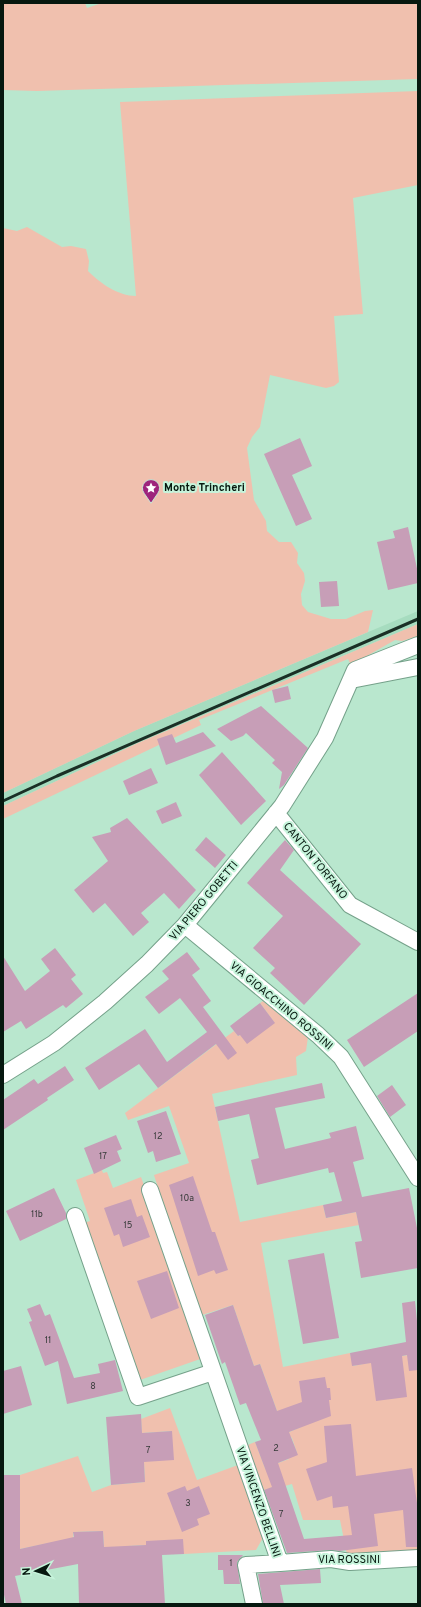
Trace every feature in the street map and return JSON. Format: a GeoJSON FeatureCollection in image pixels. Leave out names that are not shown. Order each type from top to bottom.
{"type":"FeatureCollection","features":[{"type":"Feature","properties":{"kind":"street","name":"VIA PIERO GOBETTI"},"geometry":{"type":"LineString","coordinates":[[3,1075],[54,1043],[105,1002],[147,964],[185,925],[276,813],[325,738],[355,670],[418,645]]}},
{"type":"Feature","properties":{"kind":"street"},"geometry":{"type":"LineString","coordinates":[[351,680],[418,668]]}},
{"type":"Feature","properties":{"kind":"street","name":"CANTON TORFANO"},"geometry":{"type":"LineString","coordinates":[[276,813],[350,905],[418,942]]}},
{"type":"Feature","properties":{"kind":"street","name":"VIA GIOACCHINO ROSSINI"},"geometry":{"type":"LineString","coordinates":[[185,925],[318,1035],[341,1057],[418,1178]]}},
{"type":"Feature","properties":{"kind":"street","name":"VIA VINCENZO BELLINI"},"geometry":{"type":"LineString","coordinates":[[150,1190],[280,1563],[246,1565],[254,1604]]}},
{"type":"Feature","properties":{"kind":"street"},"geometry":{"type":"LineString","coordinates":[[75,1216],[138,1397],[213,1372]]}},
{"type":"Feature","properties":{"kind":"street","name":"VIA ROSSINI"},"geometry":{"type":"LineString","coordinates":[[280,1563],[331,1559],[350,1562],[418,1558]]}},
{"type":"Feature","properties":{"kind":"shaded area"},"geometry":{"type":"Polygon","coordinates":[[[3,3],[85,3],[87,8],[102,3],[418,3],[418,79],[37,91],[3,90],[3,3]]]}},
{"type":"Feature","properties":{"kind":"shaded area"},"geometry":{"type":"Polygon","coordinates":[[[418,91],[418,185],[353,198],[363,314],[334,316],[339,382],[334,386],[326,388],[270,375],[260,427],[252,437],[247,448],[254,500],[266,521],[267,531],[279,542],[291,542],[298,553],[297,563],[304,573],[305,581],[301,594],[302,605],[308,612],[331,619],[346,619],[365,611],[373,610],[368,632],[134,731],[3,793],[3,228],[17,231],[27,227],[62,247],[71,246],[86,249],[89,261],[88,271],[93,276],[116,291],[123,294],[136,296],[120,102],[418,91]]]}},
{"type":"Feature","properties":{"kind":"shaded area"},"geometry":{"type":"Polygon","coordinates":[[[418,611],[418,624],[138,743],[3,806],[3,793],[134,731],[418,611]]]}},
{"type":"Feature","properties":{"kind":"shaded area"},"geometry":{"type":"Polygon","coordinates":[[[418,624],[418,636],[402,641],[395,640],[351,665],[348,659],[199,720],[201,725],[3,819],[3,806],[138,743],[418,624]]]}},
{"type":"Feature","properties":{"kind":"shaded area"},"geometry":{"type":"Polygon","coordinates":[[[263,1001],[308,1037],[306,1051],[296,1057],[297,1075],[212,1094],[240,1222],[323,1205],[326,1218],[356,1212],[359,1225],[261,1243],[283,1367],[350,1353],[353,1366],[418,1353],[418,1554],[348,1560],[340,1520],[303,1520],[292,1484],[285,1486],[284,1483],[262,1491],[245,1446],[255,1442],[265,1468],[289,1459],[288,1457],[297,1453],[292,1438],[287,1433],[301,1427],[277,1411],[260,1364],[254,1366],[233,1305],[199,1316],[154,1175],[189,1163],[169,1106],[128,1120],[125,1113],[234,1031],[238,1036],[274,1022],[260,1003],[263,1001]]]}},
{"type":"Feature","properties":{"kind":"shaded area"},"geometry":{"type":"Polygon","coordinates":[[[102,1170],[103,1173],[107,1172],[113,1188],[141,1177],[206,1357],[140,1380],[84,1223],[90,1221],[76,1180],[102,1170]]]}},
{"type":"Feature","properties":{"kind":"shaded area"},"geometry":{"type":"Polygon","coordinates":[[[170,1408],[197,1480],[238,1465],[264,1536],[256,1550],[184,1554],[146,1545],[128,1546],[105,1559],[103,1531],[73,1532],[75,1564],[54,1542],[20,1549],[20,1475],[78,1456],[92,1492],[111,1485],[145,1482],[144,1462],[172,1431],[142,1433],[141,1419],[170,1408]]]}},
{"type":"Feature","properties":{"kind":"building"},"geometry":{"type":"Polygon","coordinates":[[[300,438],[312,466],[292,475],[312,519],[296,526],[264,454],[300,438]]]}},
{"type":"Feature","properties":{"kind":"building"},"geometry":{"type":"Polygon","coordinates":[[[408,527],[418,573],[418,583],[388,590],[377,542],[395,538],[393,531],[408,527]]]}},
{"type":"Feature","properties":{"kind":"building"},"geometry":{"type":"Polygon","coordinates":[[[337,581],[339,606],[321,607],[319,582],[337,581]]]}},
{"type":"Feature","properties":{"kind":"building"},"geometry":{"type":"Polygon","coordinates":[[[288,686],[291,699],[275,703],[272,690],[288,686]]]}},
{"type":"Feature","properties":{"kind":"building"},"geometry":{"type":"Polygon","coordinates":[[[261,706],[308,748],[284,785],[279,789],[282,772],[272,763],[275,760],[246,733],[243,736],[231,741],[217,729],[261,706]]]}},
{"type":"Feature","properties":{"kind":"building"},"geometry":{"type":"Polygon","coordinates":[[[203,732],[216,746],[166,765],[157,739],[172,734],[176,743],[203,732]]]}},
{"type":"Feature","properties":{"kind":"building"},"geometry":{"type":"Polygon","coordinates":[[[222,752],[266,801],[241,825],[199,775],[222,752]]]}},
{"type":"Feature","properties":{"kind":"building"},"geometry":{"type":"Polygon","coordinates":[[[151,768],[158,783],[129,795],[123,781],[151,768]]]}},
{"type":"Feature","properties":{"kind":"building"},"geometry":{"type":"Polygon","coordinates":[[[176,802],[182,816],[162,824],[156,811],[176,802]]]}},
{"type":"Feature","properties":{"kind":"building"},"geometry":{"type":"Polygon","coordinates":[[[127,818],[196,890],[179,909],[164,893],[141,913],[149,922],[133,936],[105,903],[93,913],[74,890],[108,861],[92,837],[111,832],[110,828],[127,818]]]}},
{"type":"Feature","properties":{"kind":"building"},"geometry":{"type":"Polygon","coordinates":[[[206,837],[226,855],[215,868],[195,850],[206,837]]]}},
{"type":"Feature","properties":{"kind":"building"},"geometry":{"type":"Polygon","coordinates":[[[285,840],[294,850],[280,870],[361,944],[304,1005],[270,973],[275,968],[253,948],[283,916],[247,883],[285,840]]]}},
{"type":"Feature","properties":{"kind":"building"},"geometry":{"type":"Polygon","coordinates":[[[55,948],[76,975],[71,979],[83,994],[66,1008],[63,1005],[26,1029],[21,1021],[3,1032],[3,956],[25,991],[50,971],[41,959],[55,948]]]}},
{"type":"Feature","properties":{"kind":"building"},"geometry":{"type":"Polygon","coordinates":[[[187,952],[200,969],[192,975],[211,1001],[203,1007],[237,1053],[228,1060],[216,1044],[158,1088],[139,1064],[99,1090],[85,1068],[145,1029],[167,1062],[207,1032],[180,998],[159,1014],[145,997],[169,979],[162,971],[187,952]]]}},
{"type":"Feature","properties":{"kind":"building"},"geometry":{"type":"Polygon","coordinates":[[[418,993],[418,1031],[364,1067],[347,1040],[418,993]]]}},
{"type":"Feature","properties":{"kind":"building"},"geometry":{"type":"Polygon","coordinates":[[[260,1003],[275,1023],[247,1044],[230,1026],[260,1003]]]}},
{"type":"Feature","properties":{"kind":"building"},"geometry":{"type":"Polygon","coordinates":[[[65,1066],[74,1080],[47,1098],[48,1100],[3,1130],[3,1100],[34,1079],[38,1084],[65,1066]]]}},
{"type":"Feature","properties":{"kind":"building"},"geometry":{"type":"Polygon","coordinates":[[[322,1083],[325,1098],[275,1108],[285,1149],[331,1138],[329,1133],[356,1126],[364,1159],[353,1162],[362,1197],[409,1188],[418,1233],[418,1268],[361,1278],[355,1242],[362,1241],[356,1212],[326,1218],[323,1205],[342,1201],[334,1172],[329,1173],[328,1168],[257,1185],[251,1160],[259,1158],[249,1114],[218,1121],[215,1107],[322,1083]]]}},
{"type":"Feature","properties":{"kind":"building"},"geometry":{"type":"Polygon","coordinates":[[[392,1085],[406,1105],[390,1117],[377,1096],[392,1085]]]}},
{"type":"Feature","properties":{"kind":"building"},"geometry":{"type":"Polygon","coordinates":[[[166,1111],[181,1154],[156,1162],[153,1151],[148,1153],[137,1121],[166,1111]]]}},
{"type":"Feature","properties":{"kind":"building"},"geometry":{"type":"Polygon","coordinates":[[[116,1135],[122,1149],[117,1151],[121,1161],[94,1174],[84,1148],[116,1135]]]}},
{"type":"Feature","properties":{"kind":"building"},"geometry":{"type":"Polygon","coordinates":[[[193,1176],[212,1232],[215,1232],[228,1270],[216,1274],[214,1270],[198,1276],[169,1185],[193,1176]]]}},
{"type":"Feature","properties":{"kind":"building"},"geometry":{"type":"Polygon","coordinates":[[[54,1188],[66,1213],[66,1219],[20,1241],[6,1211],[54,1188]]]}},
{"type":"Feature","properties":{"kind":"building"},"geometry":{"type":"Polygon","coordinates":[[[131,1199],[137,1217],[142,1215],[150,1237],[123,1247],[119,1234],[114,1236],[104,1208],[131,1199]]]}},
{"type":"Feature","properties":{"kind":"building"},"geometry":{"type":"Polygon","coordinates":[[[324,1253],[339,1338],[303,1344],[288,1260],[324,1253]]]}},
{"type":"Feature","properties":{"kind":"building"},"geometry":{"type":"Polygon","coordinates":[[[167,1271],[179,1308],[151,1319],[137,1281],[167,1271]]]}},
{"type":"Feature","properties":{"kind":"building"},"geometry":{"type":"Polygon","coordinates":[[[415,1301],[418,1331],[418,1370],[409,1371],[407,1355],[402,1356],[407,1397],[376,1401],[371,1363],[352,1366],[350,1353],[406,1342],[402,1303],[415,1301]]]}},
{"type":"Feature","properties":{"kind":"building"},"geometry":{"type":"Polygon","coordinates":[[[40,1304],[45,1316],[50,1314],[74,1378],[100,1373],[98,1364],[115,1360],[123,1391],[67,1404],[58,1361],[45,1366],[29,1322],[32,1321],[27,1309],[40,1304]]]}},
{"type":"Feature","properties":{"kind":"building"},"geometry":{"type":"Polygon","coordinates":[[[233,1305],[254,1366],[260,1364],[277,1411],[302,1402],[299,1381],[325,1377],[327,1388],[330,1388],[331,1400],[329,1400],[331,1416],[289,1432],[298,1455],[278,1463],[304,1539],[352,1535],[348,1506],[333,1508],[332,1496],[317,1501],[306,1469],[327,1462],[324,1426],[351,1424],[356,1476],[412,1468],[418,1510],[418,1547],[406,1547],[403,1510],[374,1514],[378,1546],[340,1551],[330,1550],[287,1553],[264,1490],[272,1487],[255,1442],[261,1440],[246,1403],[240,1405],[225,1362],[222,1364],[205,1315],[233,1305]]]}},
{"type":"Feature","properties":{"kind":"building"},"geometry":{"type":"Polygon","coordinates":[[[21,1366],[32,1405],[3,1414],[3,1371],[21,1366]]]}},
{"type":"Feature","properties":{"kind":"building"},"geometry":{"type":"Polygon","coordinates":[[[141,1414],[142,1433],[172,1431],[174,1460],[144,1462],[145,1482],[111,1485],[106,1417],[141,1414]]]}},
{"type":"Feature","properties":{"kind":"building"},"geometry":{"type":"Polygon","coordinates":[[[3,1475],[20,1475],[20,1549],[74,1537],[73,1532],[103,1531],[104,1547],[146,1545],[146,1541],[183,1539],[184,1554],[162,1555],[165,1604],[79,1604],[78,1564],[15,1576],[22,1604],[6,1604],[3,1590],[3,1475]]]}},
{"type":"Feature","properties":{"kind":"building"},"geometry":{"type":"Polygon","coordinates":[[[185,1486],[187,1491],[199,1486],[210,1514],[197,1519],[199,1525],[182,1532],[167,1493],[185,1486]]]}},
{"type":"Feature","properties":{"kind":"building"},"geometry":{"type":"Polygon","coordinates":[[[218,1555],[243,1555],[237,1562],[240,1584],[224,1584],[223,1570],[218,1570],[218,1555]]]}},
{"type":"Feature","properties":{"kind":"building"},"geometry":{"type":"Polygon","coordinates":[[[320,1569],[321,1583],[280,1585],[284,1604],[263,1604],[258,1574],[320,1569]]]}},
{"type":"Feature","properties":{"kind":"railway"},"geometry":{"type":"LineString","coordinates":[[3,801],[57,776],[418,619]]}},
{"type":"Feature","properties":{"kind":"place","name":"Monte Trincheri"},"geometry":{"type":"Point","coordinates":[151,503]}}]}
